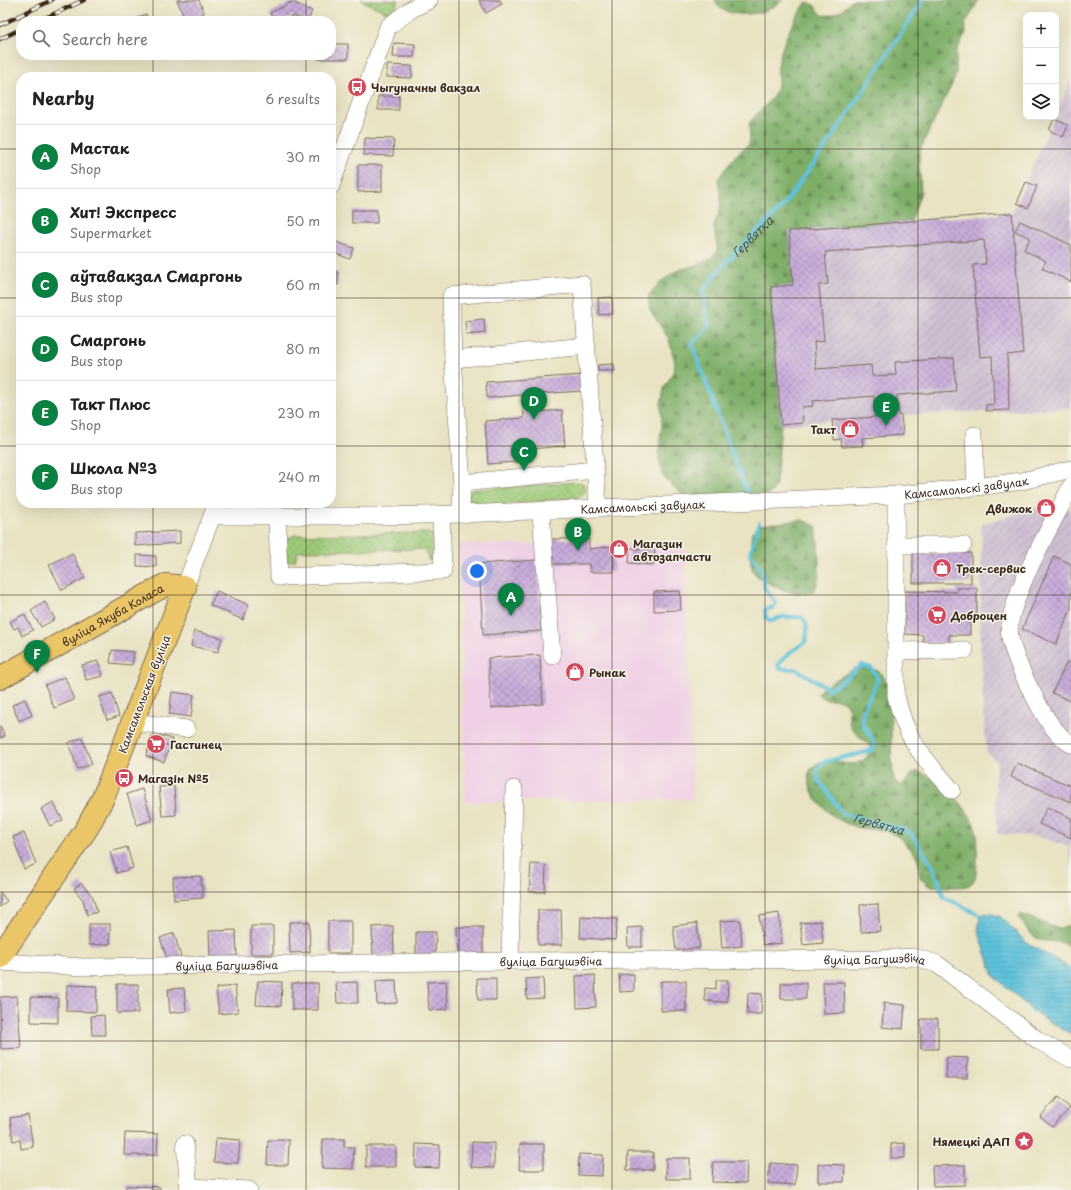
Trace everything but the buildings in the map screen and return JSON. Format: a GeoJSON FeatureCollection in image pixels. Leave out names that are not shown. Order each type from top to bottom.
{"type":"FeatureCollection","features":[{"type":"Feature","properties":{"kind":"main road","name":"вуліца Якуба Коласа"},"geometry":{"type":"LineString","coordinates":[[0,678],[165,585],[185,587]]}},
{"type":"Feature","properties":{"kind":"main road","name":"Камсамольская вуліца"},"geometry":{"type":"LineString","coordinates":[[0,957],[87,828],[103,798],[134,722],[185,587]]}},
{"type":"Feature","properties":{"kind":"street"},"geometry":{"type":"LineString","coordinates":[[336,172],[388,27],[410,10],[426,1]]}},
{"type":"Feature","properties":{"kind":"street"},"geometry":{"type":"LineString","coordinates":[[461,514],[462,483],[453,359],[451,296],[582,284],[598,508]]}},
{"type":"Feature","properties":{"kind":"street"},"geometry":{"type":"LineString","coordinates":[[453,359],[586,346]]}},
{"type":"Feature","properties":{"kind":"street"},"geometry":{"type":"LineString","coordinates":[[974,435],[976,487]]}},
{"type":"Feature","properties":{"kind":"street","name":"Камсамольскі завулак"},"geometry":{"type":"LineString","coordinates":[[215,509],[277,516],[441,515],[541,512],[896,494],[976,487],[1022,481],[1071,469]]}},
{"type":"Feature","properties":{"kind":"street"},"geometry":{"type":"LineString","coordinates":[[462,483],[595,470]]}},
{"type":"Feature","properties":{"kind":"street"},"geometry":{"type":"LineString","coordinates":[[1071,486],[1019,590],[1012,614],[1010,637],[1028,685],[1044,715],[1065,740],[1071,744]]}},
{"type":"Feature","properties":{"kind":"street"},"geometry":{"type":"LineString","coordinates":[[896,494],[896,696],[900,714],[907,730],[925,760],[952,790]]}},
{"type":"Feature","properties":{"kind":"street","name":"Камсамольская вуліца"},"geometry":{"type":"LineString","coordinates":[[185,587],[215,509]]}},
{"type":"Feature","properties":{"kind":"street"},"geometry":{"type":"LineString","coordinates":[[541,512],[552,656]]}},
{"type":"Feature","properties":{"kind":"street"},"geometry":{"type":"LineString","coordinates":[[277,516],[279,577],[443,572],[441,515]]}},
{"type":"Feature","properties":{"kind":"street"},"geometry":{"type":"LineString","coordinates":[[897,545],[963,545]]}},
{"type":"Feature","properties":{"kind":"street"},"geometry":{"type":"LineString","coordinates":[[896,651],[965,650]]}},
{"type":"Feature","properties":{"kind":"street"},"geometry":{"type":"LineString","coordinates":[[134,722],[186,729]]}},
{"type":"Feature","properties":{"kind":"street"},"geometry":{"type":"LineString","coordinates":[[510,961],[514,789]]}},
{"type":"Feature","properties":{"kind":"street","name":"вуліца Багушэвіча"},"geometry":{"type":"LineString","coordinates":[[0,962],[83,967],[510,961],[876,959],[914,957],[937,964],[1039,1041],[1071,1058]]}},
{"type":"Feature","properties":{"kind":"street"},"geometry":{"type":"LineString","coordinates":[[185,1144],[185,1158],[189,1188],[249,1190]]}},
{"type":"Feature","properties":{"kind":"shaded area"},"geometry":{"type":"Polygon","coordinates":[[[1071,80],[1071,408],[902,415],[903,435],[862,438],[863,446],[842,447],[841,440],[834,440],[832,420],[781,425],[771,287],[793,285],[789,231],[1012,213],[1053,120],[1059,120],[1059,107],[1071,80]]]}},
{"type":"Feature","properties":{"kind":"shaded area"},"geometry":{"type":"Polygon","coordinates":[[[1042,500],[1053,505],[1071,509],[1071,874],[1069,847],[1037,836],[997,834],[995,778],[997,762],[987,752],[983,712],[980,622],[982,524],[1039,507],[1042,500]]]}},
{"type":"Feature","properties":{"kind":"shaded area","name":"Рынак"},"geometry":{"type":"Polygon","coordinates":[[[459,544],[684,545],[693,799],[465,802],[459,544]]]}},
{"type":"Feature","properties":{"kind":"green space"},"geometry":{"type":"Polygon","coordinates":[[[361,0],[399,0],[393,12],[386,12],[361,0]]]}},
{"type":"Feature","properties":{"kind":"green space"},"geometry":{"type":"Polygon","coordinates":[[[715,0],[783,0],[773,7],[763,11],[739,14],[730,13],[723,10],[718,6],[715,0]]]}},
{"type":"Feature","properties":{"kind":"green space"},"geometry":{"type":"Polygon","coordinates":[[[853,0],[979,0],[965,24],[966,33],[956,52],[956,73],[954,80],[921,148],[919,158],[921,192],[911,221],[789,231],[793,285],[771,288],[781,425],[776,485],[772,492],[768,494],[694,500],[682,494],[666,480],[662,474],[658,454],[662,426],[661,403],[664,389],[674,370],[675,363],[669,339],[650,310],[648,296],[659,284],[673,273],[706,261],[715,254],[717,246],[714,225],[721,205],[718,179],[736,155],[749,144],[749,124],[776,91],[779,58],[788,32],[802,8],[807,2],[814,5],[822,15],[831,15],[843,9],[853,0]]]}},
{"type":"Feature","properties":{"kind":"green space"},"geometry":{"type":"Polygon","coordinates":[[[578,482],[583,483],[586,491],[579,498],[473,507],[468,502],[467,494],[471,490],[578,482]]]}},
{"type":"Feature","properties":{"kind":"green space"},"geometry":{"type":"Polygon","coordinates":[[[802,520],[816,526],[819,558],[818,576],[815,589],[810,593],[803,594],[783,589],[757,576],[751,567],[750,557],[752,532],[759,525],[802,520]]]}},
{"type":"Feature","properties":{"kind":"green space"},"geometry":{"type":"Polygon","coordinates":[[[428,533],[434,536],[438,555],[434,560],[428,560],[426,549],[298,551],[295,561],[287,561],[284,544],[288,538],[295,535],[428,533]]]}},
{"type":"Feature","properties":{"kind":"green space"},"geometry":{"type":"Polygon","coordinates":[[[868,668],[881,673],[888,687],[895,782],[901,785],[916,771],[925,775],[951,793],[971,818],[976,831],[977,863],[975,878],[969,885],[956,887],[929,886],[921,879],[919,863],[916,856],[901,839],[892,833],[852,826],[836,818],[822,806],[812,790],[808,776],[811,769],[815,765],[825,761],[853,764],[866,758],[872,749],[850,726],[849,710],[846,704],[838,699],[825,699],[818,694],[822,688],[854,669],[868,668]]]}},
{"type":"Feature","properties":{"kind":"green space"},"geometry":{"type":"Polygon","coordinates":[[[1020,914],[1060,929],[1070,925],[1071,921],[1071,949],[1065,944],[1041,940],[1034,936],[1018,917],[1020,914]]]}},
{"type":"Feature","properties":{"kind":"water"},"geometry":{"type":"Polygon","coordinates":[[[987,913],[1001,917],[1028,944],[1069,967],[1071,970],[1071,1034],[1036,1014],[994,976],[978,930],[980,915],[987,913]]]}},
{"type":"Feature","properties":{"kind":"waterway","name":"Гервятка"},"geometry":{"type":"LineString","coordinates":[[747,493],[692,344],[709,326],[703,291],[724,264],[783,206],[838,129],[923,0]]}},
{"type":"Feature","properties":{"kind":"waterway","name":"Гервятка"},"geometry":{"type":"LineString","coordinates":[[759,523],[750,553],[762,571],[765,589],[776,603],[774,607],[765,610],[766,618],[771,621],[782,617],[801,617],[804,619],[807,628],[806,641],[780,662],[778,665],[780,669],[796,669],[829,689],[837,685],[862,665],[871,668],[878,679],[865,706],[862,716],[864,727],[873,740],[874,748],[867,752],[823,762],[817,770],[818,779],[843,814],[910,832],[934,868],[944,898],[980,915]]}},
{"type":"Feature","properties":{"kind":"railway"},"geometry":{"type":"LineString","coordinates":[[19,16],[52,0]]}},
{"type":"Feature","properties":{"kind":"railway"},"geometry":{"type":"LineString","coordinates":[[50,16],[84,0]]}},
{"type":"Feature","properties":{"kind":"railway"},"geometry":{"type":"LineString","coordinates":[[0,25],[16,17]]}},
{"type":"Feature","properties":{"kind":"railway"},"geometry":{"type":"LineString","coordinates":[[0,39],[16,31]]}},
{"type":"Feature","properties":{"kind":"place","name":"Чыгуначны вакзал"},"geometry":{"type":"Point","coordinates":[357,87]}},
{"type":"Feature","properties":{"kind":"place","name":"Смаргонь"},"geometry":{"type":"Point","coordinates":[534,420]}},
{"type":"Feature","properties":{"kind":"place","name":"Такт Плюс"},"geometry":{"type":"Point","coordinates":[886,426]}},
{"type":"Feature","properties":{"kind":"place","name":"Такт"},"geometry":{"type":"Point","coordinates":[850,429]}},
{"type":"Feature","properties":{"kind":"place","name":"аўтавакзал Смаргонь"},"geometry":{"type":"Point","coordinates":[524,471]}},
{"type":"Feature","properties":{"kind":"place","name":"Движок"},"geometry":{"type":"Point","coordinates":[1046,508]}},
{"type":"Feature","properties":{"kind":"place","name":"Магазин автозапчасти"},"geometry":{"type":"Point","coordinates":[619,549]}},
{"type":"Feature","properties":{"kind":"place","name":"Хит! Экспресс"},"geometry":{"type":"Point","coordinates":[578,551]}},
{"type":"Feature","properties":{"kind":"place","name":"Трек-сервис"},"geometry":{"type":"Point","coordinates":[942,568]}},
{"type":"Feature","properties":{"kind":"place","name":"Доброцен"},"geometry":{"type":"Point","coordinates":[937,615]}},
{"type":"Feature","properties":{"kind":"place","name":"Мастак"},"geometry":{"type":"Point","coordinates":[511,616]}},
{"type":"Feature","properties":{"kind":"place","name":"Рынак"},"geometry":{"type":"Point","coordinates":[575,672]}},
{"type":"Feature","properties":{"kind":"place","name":"Школа №3"},"geometry":{"type":"Point","coordinates":[37,673]}},
{"type":"Feature","properties":{"kind":"place","name":"Гастинец"},"geometry":{"type":"Point","coordinates":[156,744]}},
{"type":"Feature","properties":{"kind":"place","name":"Магазін №5"},"geometry":{"type":"Point","coordinates":[124,778]}},
{"type":"Feature","properties":{"kind":"place","name":"Нямецкі ДАП"},"geometry":{"type":"Point","coordinates":[1024,1141]}}]}
